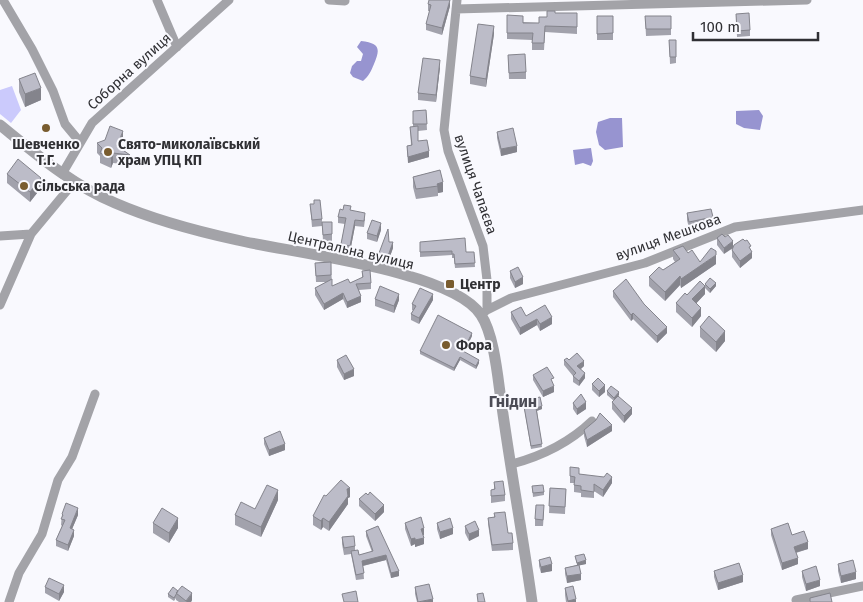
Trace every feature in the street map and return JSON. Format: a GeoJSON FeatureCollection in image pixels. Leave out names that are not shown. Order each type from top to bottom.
{"type":"FeatureCollection","features":[{"type":"Feature","properties":{"kind":"street"},"geometry":{"type":"LineString","coordinates":[[3,0],[32,49],[53,91],[65,124],[80,142]]}},
{"type":"Feature","properties":{"kind":"street"},"geometry":{"type":"LineString","coordinates":[[157,0],[177,47]]}},
{"type":"Feature","properties":{"kind":"street","name":"Соборна вулиця"},"geometry":{"type":"LineString","coordinates":[[62,174],[92,123],[229,0]]}},
{"type":"Feature","properties":{"kind":"street"},"geometry":{"type":"LineString","coordinates":[[329,0],[345,2]]}},
{"type":"Feature","properties":{"kind":"street"},"geometry":{"type":"LineString","coordinates":[[457,5],[807,0]]}},
{"type":"Feature","properties":{"kind":"street","name":"вулиця Чапаєва"},"geometry":{"type":"LineString","coordinates":[[457,5],[444,130],[448,151],[483,246],[487,280],[484,313]]}},
{"type":"Feature","properties":{"kind":"street","name":"Центральна вулиця"},"geometry":{"type":"LineString","coordinates":[[0,125],[62,174],[115,203],[181,226],[238,241],[398,273],[459,296],[484,313]]}},
{"type":"Feature","properties":{"kind":"street"},"geometry":{"type":"LineString","coordinates":[[0,304],[31,234],[75,181]]}},
{"type":"Feature","properties":{"kind":"street","name":"вулиця Мешкова"},"geometry":{"type":"LineString","coordinates":[[484,313],[511,298],[645,263],[735,227],[863,210]]}},
{"type":"Feature","properties":{"kind":"street"},"geometry":{"type":"LineString","coordinates":[[0,236],[31,234]]}},
{"type":"Feature","properties":{"kind":"street"},"geometry":{"type":"LineString","coordinates":[[484,313],[497,371],[532,602]]}},
{"type":"Feature","properties":{"kind":"street"},"geometry":{"type":"LineString","coordinates":[[9,602],[19,573],[42,534],[58,480],[72,457],[95,394]]}},
{"type":"Feature","properties":{"kind":"street"},"geometry":{"type":"LineString","coordinates":[[512,464],[557,447],[592,421]]}},
{"type":"Feature","properties":{"kind":"street"},"geometry":{"type":"LineString","coordinates":[[796,600],[863,586]]}},
{"type":"Feature","properties":{"kind":"shaded area"},"geometry":{"type":"Polygon","coordinates":[[[361,41],[372,43],[378,50],[372,69],[363,81],[353,77],[350,73],[352,66],[357,61],[361,61],[363,54],[357,47],[361,41]]]}},
{"type":"Feature","properties":{"kind":"shaded area"},"geometry":{"type":"Polygon","coordinates":[[[12,86],[21,110],[11,123],[0,114],[0,90],[12,86]]]}},
{"type":"Feature","properties":{"kind":"shaded area"},"geometry":{"type":"Polygon","coordinates":[[[759,110],[763,116],[760,130],[744,128],[736,124],[736,111],[759,110]]]}},
{"type":"Feature","properties":{"kind":"shaded area"},"geometry":{"type":"Polygon","coordinates":[[[610,118],[622,118],[623,147],[605,150],[599,145],[596,132],[598,122],[610,118]]]}},
{"type":"Feature","properties":{"kind":"shaded area"},"geometry":{"type":"Polygon","coordinates":[[[591,148],[593,161],[591,166],[583,163],[575,165],[573,150],[591,148]]]}},
{"type":"Feature","properties":{"kind":"building"},"geometry":{"type":"Polygon","coordinates":[[[429,0],[450,0],[442,28],[426,24],[431,5],[428,4],[429,0]]]}},
{"type":"Feature","properties":{"kind":"building"},"geometry":{"type":"Polygon","coordinates":[[[547,11],[577,13],[577,27],[545,26],[544,43],[532,43],[533,33],[507,33],[507,15],[523,16],[523,23],[539,23],[539,17],[547,17],[547,11]]]}},
{"type":"Feature","properties":{"kind":"building"},"geometry":{"type":"Polygon","coordinates":[[[749,13],[750,30],[737,31],[736,14],[749,13]]]}},
{"type":"Feature","properties":{"kind":"building"},"geometry":{"type":"Polygon","coordinates":[[[597,16],[613,16],[613,33],[597,34],[597,16]]]}},
{"type":"Feature","properties":{"kind":"building"},"geometry":{"type":"Polygon","coordinates":[[[645,16],[671,16],[671,29],[646,29],[645,16]]]}},
{"type":"Feature","properties":{"kind":"building"},"geometry":{"type":"Polygon","coordinates":[[[478,24],[494,26],[486,79],[470,76],[478,24]]]}},
{"type":"Feature","properties":{"kind":"building"},"geometry":{"type":"Polygon","coordinates":[[[669,40],[676,40],[676,57],[670,57],[669,40]]]}},
{"type":"Feature","properties":{"kind":"building"},"geometry":{"type":"Polygon","coordinates":[[[525,54],[526,72],[509,73],[508,55],[525,54]]]}},
{"type":"Feature","properties":{"kind":"building"},"geometry":{"type":"Polygon","coordinates":[[[423,58],[440,60],[436,95],[418,93],[423,58]]]}},
{"type":"Feature","properties":{"kind":"building"},"geometry":{"type":"Polygon","coordinates":[[[35,73],[41,88],[25,94],[19,79],[35,73]]]}},
{"type":"Feature","properties":{"kind":"building"},"geometry":{"type":"Polygon","coordinates":[[[426,110],[427,124],[413,124],[413,111],[426,110]]]}},
{"type":"Feature","properties":{"kind":"building"},"geometry":{"type":"Polygon","coordinates":[[[110,126],[123,131],[117,146],[130,155],[113,153],[111,158],[100,153],[102,148],[97,143],[105,140],[110,126]]]}},
{"type":"Feature","properties":{"kind":"building"},"geometry":{"type":"Polygon","coordinates":[[[418,126],[418,141],[427,140],[429,151],[408,157],[407,146],[412,145],[410,127],[418,126]]]}},
{"type":"Feature","properties":{"kind":"building"},"geometry":{"type":"Polygon","coordinates":[[[513,128],[517,146],[501,149],[497,132],[513,128]]]}},
{"type":"Feature","properties":{"kind":"building"},"geometry":{"type":"Polygon","coordinates":[[[18,159],[41,178],[30,192],[7,174],[18,159]]]}},
{"type":"Feature","properties":{"kind":"building"},"geometry":{"type":"Polygon","coordinates":[[[440,170],[443,182],[437,184],[438,186],[416,189],[413,177],[440,170]]]}},
{"type":"Feature","properties":{"kind":"building"},"geometry":{"type":"Polygon","coordinates":[[[314,200],[320,200],[322,219],[312,220],[310,204],[314,204],[314,200]]]}},
{"type":"Feature","properties":{"kind":"building"},"geometry":{"type":"Polygon","coordinates":[[[344,205],[351,206],[350,210],[365,213],[364,221],[355,220],[350,246],[341,244],[346,218],[338,217],[340,209],[343,210],[344,205]]]}},
{"type":"Feature","properties":{"kind":"building"},"geometry":{"type":"Polygon","coordinates":[[[711,209],[713,217],[689,222],[687,213],[711,209]]]}},
{"type":"Feature","properties":{"kind":"building"},"geometry":{"type":"Polygon","coordinates":[[[372,220],[381,223],[377,236],[367,233],[372,220]]]}},
{"type":"Feature","properties":{"kind":"building"},"geometry":{"type":"Polygon","coordinates":[[[322,222],[332,222],[332,234],[323,235],[322,222]]]}},
{"type":"Feature","properties":{"kind":"building"},"geometry":{"type":"Polygon","coordinates":[[[388,229],[389,242],[393,242],[388,256],[379,253],[388,229]]]}},
{"type":"Feature","properties":{"kind":"building"},"geometry":{"type":"Polygon","coordinates":[[[722,234],[725,237],[728,235],[733,241],[724,248],[717,238],[722,234]]]}},
{"type":"Feature","properties":{"kind":"building"},"geometry":{"type":"Polygon","coordinates":[[[465,238],[466,252],[474,252],[475,263],[455,264],[452,251],[420,252],[420,242],[465,238]]]}},
{"type":"Feature","properties":{"kind":"building"},"geometry":{"type":"Polygon","coordinates":[[[743,239],[747,240],[752,252],[740,261],[732,250],[734,245],[743,239]]]}},
{"type":"Feature","properties":{"kind":"building"},"geometry":{"type":"Polygon","coordinates":[[[683,246],[688,253],[692,250],[700,262],[711,248],[716,251],[716,255],[681,279],[680,276],[665,292],[649,277],[659,267],[663,270],[680,259],[673,250],[683,246]]]}},
{"type":"Feature","properties":{"kind":"building"},"geometry":{"type":"Polygon","coordinates":[[[331,262],[331,275],[316,276],[315,263],[331,262]]]}},
{"type":"Feature","properties":{"kind":"building"},"geometry":{"type":"Polygon","coordinates":[[[518,267],[523,277],[515,282],[510,271],[518,267]]]}},
{"type":"Feature","properties":{"kind":"building"},"geometry":{"type":"Polygon","coordinates":[[[370,270],[371,283],[356,284],[361,296],[347,302],[343,293],[324,304],[315,288],[332,279],[332,286],[348,279],[350,283],[363,277],[362,271],[370,270]]]}},
{"type":"Feature","properties":{"kind":"building"},"geometry":{"type":"Polygon","coordinates":[[[710,278],[716,283],[710,289],[705,284],[710,278]]]}},
{"type":"Feature","properties":{"kind":"building"},"geometry":{"type":"Polygon","coordinates":[[[626,279],[644,304],[667,327],[657,336],[633,313],[631,315],[613,291],[626,279]]]}},
{"type":"Feature","properties":{"kind":"building"},"geometry":{"type":"Polygon","coordinates":[[[700,281],[705,286],[692,299],[701,308],[692,318],[676,303],[685,293],[687,295],[700,281]]]}},
{"type":"Feature","properties":{"kind":"building"},"geometry":{"type":"Polygon","coordinates":[[[380,286],[399,294],[394,306],[375,299],[380,286]]]}},
{"type":"Feature","properties":{"kind":"building"},"geometry":{"type":"Polygon","coordinates":[[[420,288],[433,294],[419,318],[411,314],[416,306],[412,304],[420,288]]]}},
{"type":"Feature","properties":{"kind":"building"},"geometry":{"type":"Polygon","coordinates":[[[545,305],[552,317],[540,324],[537,319],[520,328],[511,312],[521,307],[526,316],[545,305]]]}},
{"type":"Feature","properties":{"kind":"building","name":"Фора"},"geometry":{"type":"Polygon","coordinates":[[[438,315],[472,333],[463,351],[479,360],[476,366],[460,357],[454,368],[420,351],[438,315]]]}},
{"type":"Feature","properties":{"kind":"building"},"geometry":{"type":"Polygon","coordinates":[[[709,316],[725,331],[716,342],[700,327],[709,316]]]}},
{"type":"Feature","properties":{"kind":"building"},"geometry":{"type":"Polygon","coordinates":[[[577,353],[584,361],[577,366],[585,373],[579,381],[573,376],[576,373],[564,360],[567,358],[569,360],[577,353]]]}},
{"type":"Feature","properties":{"kind":"building"},"geometry":{"type":"Polygon","coordinates":[[[346,355],[354,369],[344,374],[337,360],[346,355]]]}},
{"type":"Feature","properties":{"kind":"building"},"geometry":{"type":"Polygon","coordinates":[[[547,367],[554,378],[551,379],[554,386],[543,391],[533,375],[547,367]]]}},
{"type":"Feature","properties":{"kind":"building"},"geometry":{"type":"Polygon","coordinates":[[[598,378],[605,385],[599,391],[592,384],[598,378]]]}},
{"type":"Feature","properties":{"kind":"building"},"geometry":{"type":"Polygon","coordinates":[[[611,386],[619,392],[614,398],[607,391],[611,386]]]}},
{"type":"Feature","properties":{"kind":"building"},"geometry":{"type":"Polygon","coordinates":[[[581,394],[586,402],[577,409],[573,403],[581,394]]]}},
{"type":"Feature","properties":{"kind":"building"},"geometry":{"type":"Polygon","coordinates":[[[618,396],[632,408],[624,416],[612,402],[618,396]]]}},
{"type":"Feature","properties":{"kind":"building"},"geometry":{"type":"Polygon","coordinates":[[[540,397],[542,406],[536,408],[542,444],[531,446],[523,401],[540,397]]]}},
{"type":"Feature","properties":{"kind":"building"},"geometry":{"type":"Polygon","coordinates":[[[600,413],[612,425],[587,440],[584,430],[596,420],[600,413]]]}},
{"type":"Feature","properties":{"kind":"building"},"geometry":{"type":"Polygon","coordinates":[[[280,431],[285,444],[269,450],[264,438],[280,431]]]}},
{"type":"Feature","properties":{"kind":"building"},"geometry":{"type":"Polygon","coordinates":[[[570,467],[579,468],[579,474],[604,477],[607,473],[612,477],[603,490],[594,484],[594,492],[581,490],[581,486],[574,485],[575,477],[570,476],[570,467]]]}},
{"type":"Feature","properties":{"kind":"building"},"geometry":{"type":"Polygon","coordinates":[[[341,480],[350,488],[347,489],[348,496],[329,522],[323,518],[321,521],[313,516],[324,495],[326,496],[341,480]]]}},
{"type":"Feature","properties":{"kind":"building"},"geometry":{"type":"Polygon","coordinates":[[[503,481],[505,495],[491,496],[491,490],[495,489],[494,482],[503,481]]]}},
{"type":"Feature","properties":{"kind":"building"},"geometry":{"type":"Polygon","coordinates":[[[267,485],[278,490],[261,527],[235,515],[241,502],[255,509],[267,485]]]}},
{"type":"Feature","properties":{"kind":"building"},"geometry":{"type":"Polygon","coordinates":[[[543,485],[544,492],[533,493],[532,486],[543,485]]]}},
{"type":"Feature","properties":{"kind":"building"},"geometry":{"type":"Polygon","coordinates":[[[550,488],[566,489],[565,507],[549,506],[550,488]]]}},
{"type":"Feature","properties":{"kind":"building"},"geometry":{"type":"Polygon","coordinates":[[[370,492],[384,505],[375,514],[359,499],[370,492]]]}},
{"type":"Feature","properties":{"kind":"building"},"geometry":{"type":"Polygon","coordinates":[[[66,503],[78,508],[70,528],[74,530],[68,545],[56,540],[65,520],[61,519],[66,503]]]}},
{"type":"Feature","properties":{"kind":"building"},"geometry":{"type":"Polygon","coordinates":[[[536,505],[544,505],[543,520],[535,519],[536,505]]]}},
{"type":"Feature","properties":{"kind":"building"},"geometry":{"type":"Polygon","coordinates":[[[162,508],[178,518],[169,533],[153,523],[162,508]]]}},
{"type":"Feature","properties":{"kind":"building"},"geometry":{"type":"Polygon","coordinates":[[[505,512],[508,533],[512,533],[513,543],[492,545],[488,518],[495,517],[494,513],[505,512]]]}},
{"type":"Feature","properties":{"kind":"building"},"geometry":{"type":"Polygon","coordinates":[[[421,517],[424,528],[421,529],[424,538],[411,539],[405,523],[421,517]]]}},
{"type":"Feature","properties":{"kind":"building"},"geometry":{"type":"Polygon","coordinates":[[[450,518],[453,528],[440,532],[437,523],[450,518]]]}},
{"type":"Feature","properties":{"kind":"building"},"geometry":{"type":"Polygon","coordinates":[[[475,521],[479,530],[469,534],[465,526],[475,521]]]}},
{"type":"Feature","properties":{"kind":"building"},"geometry":{"type":"Polygon","coordinates":[[[788,523],[792,535],[804,531],[808,542],[794,547],[798,558],[782,563],[771,529],[788,523]]]}},
{"type":"Feature","properties":{"kind":"building"},"geometry":{"type":"Polygon","coordinates":[[[378,526],[399,571],[391,573],[386,555],[362,561],[364,573],[356,575],[351,551],[358,550],[359,555],[373,551],[366,531],[378,526]]]}},
{"type":"Feature","properties":{"kind":"building"},"geometry":{"type":"Polygon","coordinates":[[[354,536],[355,546],[344,548],[342,537],[354,536]]]}},
{"type":"Feature","properties":{"kind":"building"},"geometry":{"type":"Polygon","coordinates":[[[584,554],[586,560],[577,563],[575,556],[584,554]]]}},
{"type":"Feature","properties":{"kind":"building"},"geometry":{"type":"Polygon","coordinates":[[[550,557],[552,564],[541,567],[539,560],[550,557]]]}},
{"type":"Feature","properties":{"kind":"building"},"geometry":{"type":"Polygon","coordinates":[[[853,560],[856,572],[841,576],[838,564],[853,560]]]}},
{"type":"Feature","properties":{"kind":"building"},"geometry":{"type":"Polygon","coordinates":[[[739,563],[743,575],[718,583],[714,571],[739,563]]]}},
{"type":"Feature","properties":{"kind":"building"},"geometry":{"type":"Polygon","coordinates":[[[579,565],[581,574],[567,576],[565,568],[579,565]]]}},
{"type":"Feature","properties":{"kind":"building"},"geometry":{"type":"Polygon","coordinates":[[[816,566],[820,580],[806,584],[802,571],[816,566]]]}},
{"type":"Feature","properties":{"kind":"building"},"geometry":{"type":"Polygon","coordinates":[[[49,578],[64,585],[59,594],[45,587],[49,578]]]}},
{"type":"Feature","properties":{"kind":"building"},"geometry":{"type":"Polygon","coordinates":[[[429,584],[433,599],[418,602],[415,587],[429,584]]]}},
{"type":"Feature","properties":{"kind":"building"},"geometry":{"type":"Polygon","coordinates":[[[182,586],[192,593],[186,601],[176,593],[182,586]]]}},
{"type":"Feature","properties":{"kind":"building"},"geometry":{"type":"Polygon","coordinates":[[[573,586],[576,599],[568,601],[565,588],[573,586]]]}},
{"type":"Feature","properties":{"kind":"building"},"geometry":{"type":"Polygon","coordinates":[[[173,587],[178,591],[174,598],[168,594],[173,587]]]}},
{"type":"Feature","properties":{"kind":"building"},"geometry":{"type":"Polygon","coordinates":[[[356,591],[358,602],[344,602],[342,594],[356,591]]]}},
{"type":"Feature","properties":{"kind":"building"},"geometry":{"type":"Polygon","coordinates":[[[483,593],[485,602],[478,602],[477,594],[483,593]]]}},
{"type":"Feature","properties":{"kind":"building"},"geometry":{"type":"Polygon","coordinates":[[[830,593],[832,602],[810,602],[810,598],[830,593]]]}},
{"type":"Feature","properties":{"kind":"place","name":"Шевченко Т.Г."},"geometry":{"type":"Point","coordinates":[46,128]}},
{"type":"Feature","properties":{"kind":"place","name":"Свято-миколаївський храм УПЦ КП"},"geometry":{"type":"Point","coordinates":[108,152]}},
{"type":"Feature","properties":{"kind":"place","name":"Сільська рада"},"geometry":{"type":"Point","coordinates":[24,186]}},
{"type":"Feature","properties":{"kind":"place","name":"Центр"},"geometry":{"type":"Point","coordinates":[450,284]}},
{"type":"Feature","properties":{"kind":"place","name":"Фора"},"geometry":{"type":"Point","coordinates":[446,345]}},
{"type":"Feature","properties":{"kind":"district","name":"Гнідин"},"geometry":{"type":"Point","coordinates":[513,401]}}]}
